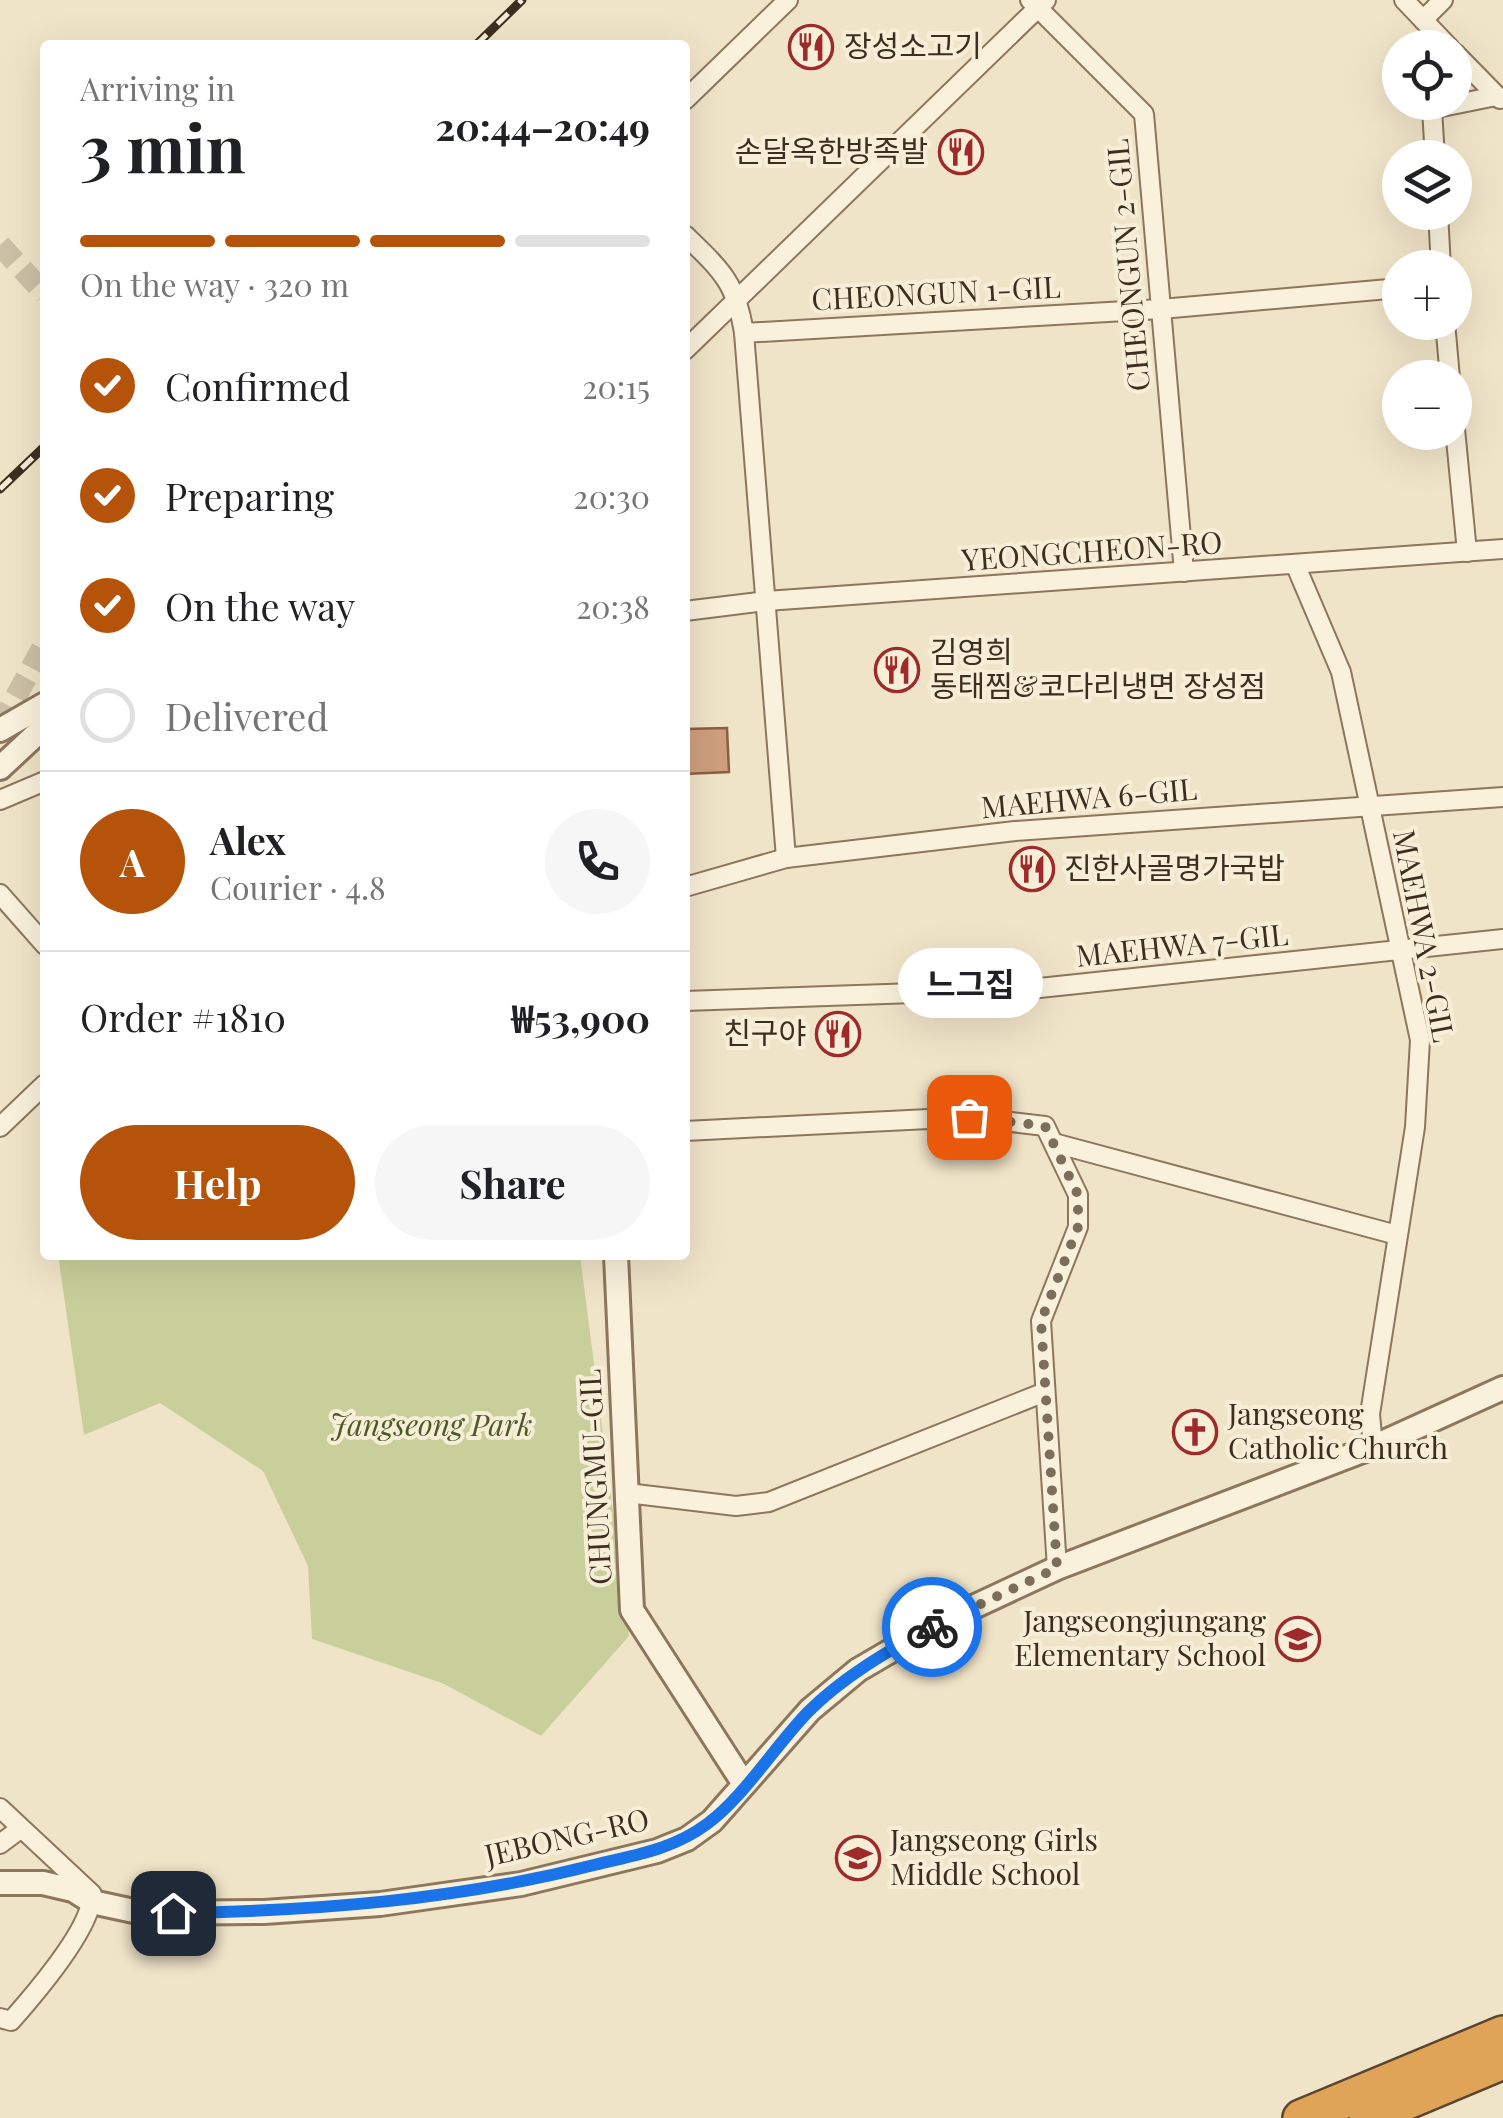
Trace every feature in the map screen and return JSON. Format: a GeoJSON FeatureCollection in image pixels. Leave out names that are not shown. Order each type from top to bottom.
{"type":"FeatureCollection","features":[{"type":"Feature","properties":{"kind":"highway"},"geometry":{"type":"LineString","coordinates":[[1301,2118],[1503,2034]]}},
{"type":"Feature","properties":{"kind":"highway"},"geometry":{"type":"LineString","coordinates":[[1366,2118],[1503,2061]]}},
{"type":"Feature","properties":{"kind":"street"},"geometry":{"type":"LineString","coordinates":[[690,95],[788,0]]}},
{"type":"Feature","properties":{"kind":"street"},"geometry":{"type":"LineString","coordinates":[[1404,0],[1432,30]]}},
{"type":"Feature","properties":{"kind":"street"},"geometry":{"type":"LineString","coordinates":[[1422,20],[1443,0]]}},
{"type":"Feature","properties":{"kind":"street"},"geometry":{"type":"LineString","coordinates":[[690,345],[1038,3]]}},
{"type":"Feature","properties":{"kind":"street","name":"CHEONGUN 2-GIL"},"geometry":{"type":"LineString","coordinates":[[1038,3],[1144,114],[1184,572]]}},
{"type":"Feature","properties":{"kind":"street"},"geometry":{"type":"LineString","coordinates":[[1472,70],[1500,99]]}},
{"type":"Feature","properties":{"kind":"street"},"geometry":{"type":"LineString","coordinates":[[1434,140],[1432,109],[1500,99]]}},
{"type":"Feature","properties":{"kind":"street"},"geometry":{"type":"LineString","coordinates":[[690,241],[728,278],[738,299],[744,333],[786,858]]}},
{"type":"Feature","properties":{"kind":"street","name":"CHEONGUN 1-GIL"},"geometry":{"type":"LineString","coordinates":[[744,333],[1161,309],[1382,290]]}},
{"type":"Feature","properties":{"kind":"street"},"geometry":{"type":"LineString","coordinates":[[1457,450],[1466,552]]}},
{"type":"Feature","properties":{"kind":"street","name":"YEONGCHEON-RO"},"geometry":{"type":"LineString","coordinates":[[690,610],[1503,550]]}},
{"type":"Feature","properties":{"kind":"street","name":"MAEHWA 2-GIL"},"geometry":{"type":"LineString","coordinates":[[1295,564],[1342,672],[1420,1040],[1416,1127],[1370,1414],[1373,1447]]}},
{"type":"Feature","properties":{"kind":"street"},"geometry":{"type":"LineString","coordinates":[[0,730],[40,707]]}},
{"type":"Feature","properties":{"kind":"street"},"geometry":{"type":"LineString","coordinates":[[0,768],[40,731]]}},
{"type":"Feature","properties":{"kind":"street"},"geometry":{"type":"LineString","coordinates":[[0,800],[40,783]]}},
{"type":"Feature","properties":{"kind":"street","name":"MAEHWA 6-GIL"},"geometry":{"type":"LineString","coordinates":[[690,886],[786,858],[1015,831],[1503,798]]}},
{"type":"Feature","properties":{"kind":"street"},"geometry":{"type":"LineString","coordinates":[[0,894],[40,940]]}},
{"type":"Feature","properties":{"kind":"street","name":"MAEHWA 7-GIL"},"geometry":{"type":"LineString","coordinates":[[690,1001],[1030,989],[1503,940]]}},
{"type":"Feature","properties":{"kind":"street"},"geometry":{"type":"LineString","coordinates":[[0,1127],[40,1089]]}},
{"type":"Feature","properties":{"kind":"street"},"geometry":{"type":"LineString","coordinates":[[690,1131],[969,1117],[1045,1126],[1078,1195],[1078,1227],[1041,1321],[1057,1568]]}},
{"type":"Feature","properties":{"kind":"street"},"geometry":{"type":"LineString","coordinates":[[1054,1143],[1396,1235]]}},
{"type":"Feature","properties":{"kind":"street","name":"CHUNGMU-GIL"},"geometry":{"type":"LineString","coordinates":[[616,1260],[632,1610],[744,1784]]}},
{"type":"Feature","properties":{"kind":"street","name":"JEBONG-RO"},"geometry":{"type":"LineString","coordinates":[[0,1882],[43,1882],[73,1890],[92,1902],[143,1914],[264,1912],[380,1904],[521,1884],[657,1851],[687,1838],[730,1804],[810,1710],[858,1670],[937,1624],[1057,1568],[1373,1447],[1503,1388]]}},
{"type":"Feature","properties":{"kind":"street"},"geometry":{"type":"LineString","coordinates":[[627,1493],[736,1506],[769,1502],[1046,1392]]}},
{"type":"Feature","properties":{"kind":"street"},"geometry":{"type":"LineString","coordinates":[[0,1808],[88,1886],[92,1902],[74,1938],[23,2008],[11,2021],[0,2018]]}},
{"type":"Feature","properties":{"kind":"street"},"geometry":{"type":"LineString","coordinates":[[0,1844],[20,1829]]}},
{"type":"Feature","properties":{"kind":"green space","name":"Jangseong Park"},"geometry":{"type":"Polygon","coordinates":[[[59,1260],[581,1260],[629,1636],[541,1736],[442,1683],[312,1639],[308,1566],[263,1471],[160,1403],[84,1435],[59,1260]]]}},
{"type":"Feature","properties":{"kind":"building"},"geometry":{"type":"Polygon","coordinates":[[[727,728],[729,772],[690,774],[690,729],[727,728]]]}},
{"type":"Feature","properties":{"kind":"tunnel"},"geometry":{"type":"LineString","coordinates":[[0,245],[40,289]]}},
{"type":"Feature","properties":{"kind":"tunnel"},"geometry":{"type":"LineString","coordinates":[[0,726],[40,652]]}},
{"type":"Feature","properties":{"kind":"railway"},"geometry":{"type":"LineString","coordinates":[[481,40],[522,0]]}},
{"type":"Feature","properties":{"kind":"railway"},"geometry":{"type":"LineString","coordinates":[[0,489],[40,451]]}},
{"type":"Feature","properties":{"kind":"way so far"},"geometry":{"type":"LineString","coordinates":[[932,1627],[1057,1568],[1041,1321],[1078,1227],[1078,1195],[1045,1126],[969,1117]]}},
{"type":"Feature","properties":{"kind":"place","name":"장성소고기"},"geometry":{"type":"Point","coordinates":[811,47]}},
{"type":"Feature","properties":{"kind":"place","name":"손달옥한방족발"},"geometry":{"type":"Point","coordinates":[961,152]}},
{"type":"Feature","properties":{"kind":"place","name":"김영희 동태찜&코다리냉면 장성점"},"geometry":{"type":"Point","coordinates":[897,670]}},
{"type":"Feature","properties":{"kind":"place","name":"진한사골명가국밥"},"geometry":{"type":"Point","coordinates":[1032,869]}},
{"type":"Feature","properties":{"kind":"place","name":"친구야"},"geometry":{"type":"Point","coordinates":[838,1034]}},
{"type":"Feature","properties":{"kind":"place","name":"느그집"},"geometry":{"type":"Point","coordinates":[969,1117]}},
{"type":"Feature","properties":{"kind":"place","name":"Jangseong Catholic Church"},"geometry":{"type":"Point","coordinates":[1195,1432]}},
{"type":"Feature","properties":{"kind":"place","name":"Jangseongjungang Elementary School"},"geometry":{"type":"Point","coordinates":[1298,1639]}},
{"type":"Feature","properties":{"kind":"place","name":"Jangseong Girls Middle School"},"geometry":{"type":"Point","coordinates":[858,1858]}},
{"type":"Feature","properties":{"kind":"route"},"geometry":{"type":"LineString","coordinates":[[173,1913],[380,1904],[521,1884],[657,1851],[712,1821],[810,1710],[858,1670],[932,1627]]}}]}
